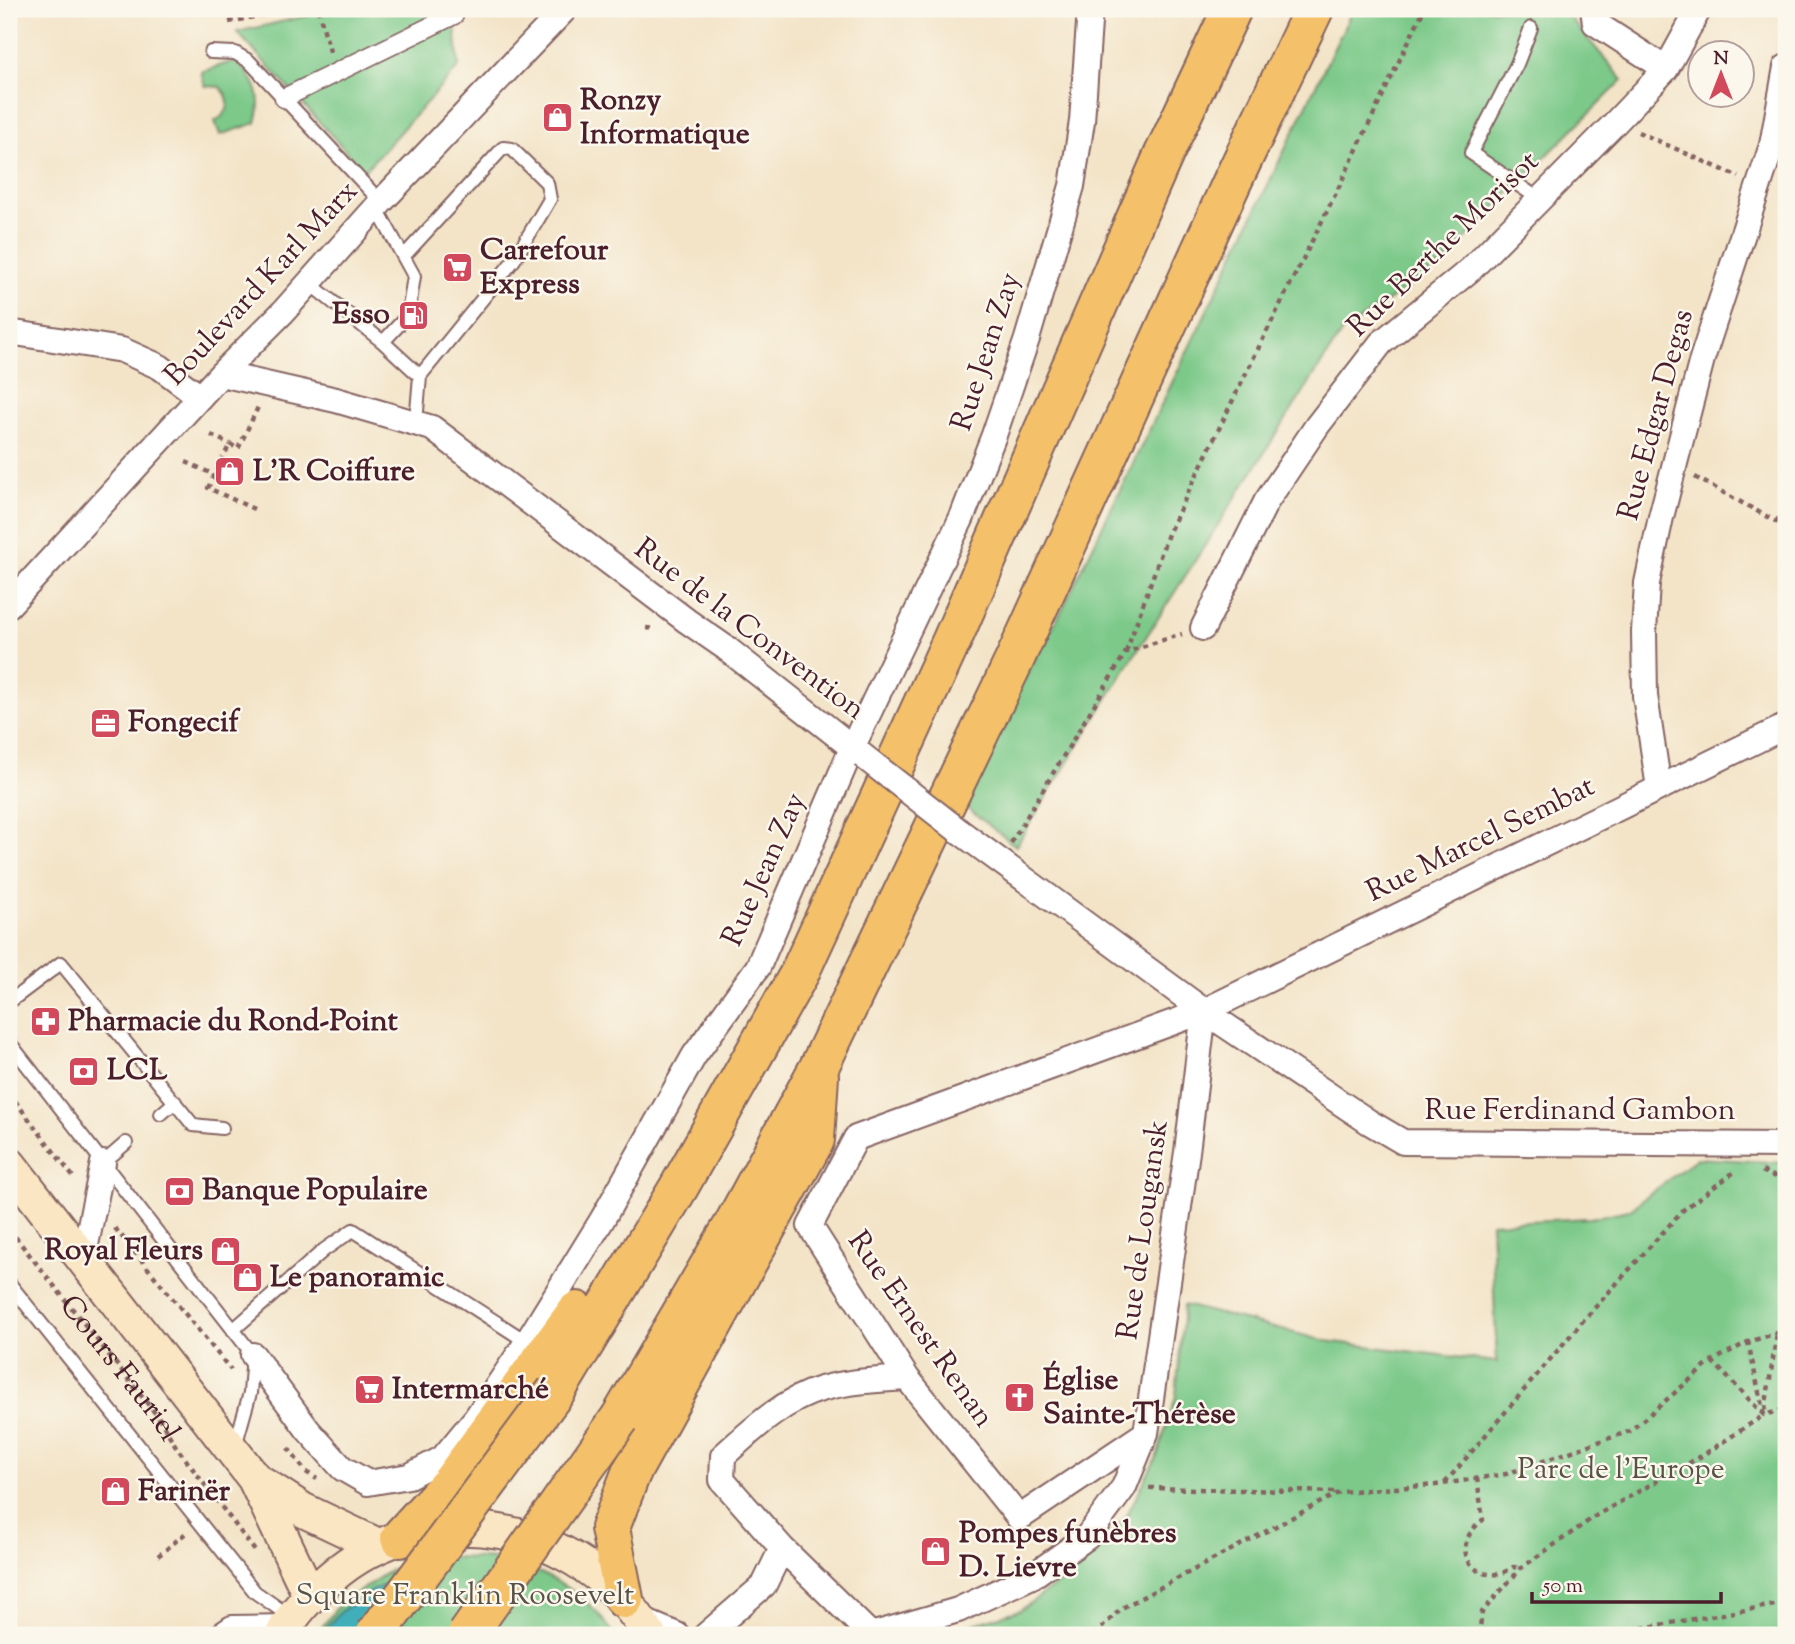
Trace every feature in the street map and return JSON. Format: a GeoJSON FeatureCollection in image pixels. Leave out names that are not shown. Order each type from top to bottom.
{"type":"FeatureCollection","features":[{"type":"Feature","properties":{"kind":"highway"},"geometry":{"type":"LineString","coordinates":[[375,1635],[556,1391],[678,1187],[799,974],[952,640],[1163,156],[1232,9]]}},
{"type":"Feature","properties":{"kind":"highway"},"geometry":{"type":"LineString","coordinates":[[467,1635],[620,1418],[732,1227],[819,1066],[1014,661],[1232,182],[1314,9]]}},
{"type":"Feature","properties":{"kind":"highway"},"geometry":{"type":"LineString","coordinates":[[390,1542],[451,1482],[572,1320],[642,1208],[713,1081],[799,974]]}},
{"type":"Feature","properties":{"kind":"highway"},"geometry":{"type":"LineString","coordinates":[[637,1618],[610,1528],[631,1473],[815,1140],[819,1066]]}},
{"type":"Feature","properties":{"kind":"main road","name":"Cours Fauriel"},"geometry":{"type":"LineString","coordinates":[[9,1164],[254,1478],[292,1619]]}},
{"type":"Feature","properties":{"kind":"main road","name":"Cours Fauriel"},"geometry":{"type":"LineString","coordinates":[[254,1478],[303,1510],[390,1542]]}},
{"type":"Feature","properties":{"kind":"main road"},"geometry":{"type":"LineString","coordinates":[[292,1619],[342,1567],[390,1542],[440,1529],[481,1528],[521,1535],[559,1550],[594,1571],[637,1618]]}},
{"type":"Feature","properties":{"kind":"street","name":"Boulevard Karl Marx"},"geometry":{"type":"LineString","coordinates":[[9,605],[221,374],[309,283],[378,205],[565,9]]}},
{"type":"Feature","properties":{"kind":"street","name":"Rue Jean Zay"},"geometry":{"type":"LineString","coordinates":[[253,1355],[308,1430],[333,1458],[342,1468],[368,1483],[409,1476],[443,1458],[476,1418],[527,1342],[602,1220],[694,1056],[758,967],[858,752],[962,517],[1027,339],[1072,186],[1082,121],[1090,9]]}},
{"type":"Feature","properties":{"kind":"street"},"geometry":{"type":"LineString","coordinates":[[1593,9],[1595,23],[1666,69]]}},
{"type":"Feature","properties":{"kind":"street","name":"Rue Berthe Morisot"},"geometry":{"type":"LineString","coordinates":[[1203,628],[1266,502],[1317,426],[1381,343],[1471,269],[1615,124],[1666,69],[1699,9]]}},
{"type":"Feature","properties":{"kind":"street"},"geometry":{"type":"LineString","coordinates":[[285,98],[454,15]]}},
{"type":"Feature","properties":{"kind":"street","name":"Rue Edgar Degas"},"geometry":{"type":"LineString","coordinates":[[1659,788],[1645,696],[1644,632],[1647,583],[1661,517],[1702,359],[1772,145],[1786,67]]}},
{"type":"Feature","properties":{"kind":"street"},"geometry":{"type":"LineString","coordinates":[[9,332],[122,350],[160,367],[200,397]]}},
{"type":"Feature","properties":{"kind":"street","name":"Rue de la Convention"},"geometry":{"type":"LineString","coordinates":[[221,374],[336,400],[432,428],[726,648],[959,831],[1203,1011]]}},
{"type":"Feature","properties":{"kind":"street","name":"Rue Marcel Sembat"},"geometry":{"type":"LineString","coordinates":[[1203,1011],[1786,726]]}},
{"type":"Feature","properties":{"kind":"street","name":"Rue Ferdinand Gambon"},"geometry":{"type":"LineString","coordinates":[[1203,1011],[1403,1142],[1786,1145]]}},
{"type":"Feature","properties":{"kind":"street","name":"Rue Ernest Renan"},"geometry":{"type":"LineString","coordinates":[[1146,1433],[1019,1518],[907,1378],[810,1226],[856,1138],[1203,1011]]}},
{"type":"Feature","properties":{"kind":"street","name":"Rue de Lougansk"},"geometry":{"type":"LineString","coordinates":[[871,1635],[958,1610],[1034,1575],[1087,1537],[1124,1487],[1146,1433],[1188,1152],[1203,1011]]}},
{"type":"Feature","properties":{"kind":"street"},"geometry":{"type":"LineString","coordinates":[[83,1259],[103,1163]]}},
{"type":"Feature","properties":{"kind":"street"},"geometry":{"type":"LineString","coordinates":[[871,1635],[782,1548],[722,1480],[723,1456],[786,1405],[820,1389],[862,1381],[907,1378]]}},
{"type":"Feature","properties":{"kind":"street"},"geometry":{"type":"LineString","coordinates":[[706,1635],[764,1585],[782,1548]]}},
{"type":"Feature","properties":{"kind":"street"},"geometry":{"type":"LineString","coordinates":[[637,1618],[677,1635]]}},
{"type":"Feature","properties":{"kind":"street"},"geometry":{"type":"LineString","coordinates":[[222,1635],[232,1628],[292,1619]]}},
{"type":"Feature","properties":{"kind":"lane"},"geometry":{"type":"LineString","coordinates":[[1531,28],[1517,64],[1471,153],[1539,200]]}},
{"type":"Feature","properties":{"kind":"lane"},"geometry":{"type":"LineString","coordinates":[[211,52],[235,53],[249,61],[285,98],[378,205],[414,276],[408,315],[383,342]]}},
{"type":"Feature","properties":{"kind":"lane"},"geometry":{"type":"LineString","coordinates":[[404,256],[503,148],[512,149],[547,183],[550,199],[514,260],[420,376],[415,424]]}},
{"type":"Feature","properties":{"kind":"lane"},"geometry":{"type":"LineString","coordinates":[[309,283],[383,342],[420,376]]}},
{"type":"Feature","properties":{"kind":"lane"},"geometry":{"type":"LineString","coordinates":[[9,1002],[61,963],[193,1125],[222,1128]]}},
{"type":"Feature","properties":{"kind":"lane"},"geometry":{"type":"LineString","coordinates":[[9,1042],[253,1355],[250,1393],[234,1450]]}},
{"type":"Feature","properties":{"kind":"lane"},"geometry":{"type":"LineString","coordinates":[[161,1114],[174,1102]]}},
{"type":"Feature","properties":{"kind":"lane"},"geometry":{"type":"LineString","coordinates":[[103,1163],[126,1143]]}},
{"type":"Feature","properties":{"kind":"lane"},"geometry":{"type":"LineString","coordinates":[[233,1330],[324,1250],[354,1230],[527,1342]]}},
{"type":"Feature","properties":{"kind":"lane","name":"Cours Fauriel"},"geometry":{"type":"LineString","coordinates":[[9,1283],[255,1592],[292,1619]]}},
{"type":"Feature","properties":{"kind":"path"},"geometry":{"type":"LineString","coordinates":[[229,22],[293,9]]}},
{"type":"Feature","properties":{"kind":"path"},"geometry":{"type":"LineString","coordinates":[[318,9],[337,73]]}},
{"type":"Feature","properties":{"kind":"path"},"geometry":{"type":"LineString","coordinates":[[1000,862],[1126,652],[1168,534],[1424,9]]}},
{"type":"Feature","properties":{"kind":"path"},"geometry":{"type":"LineString","coordinates":[[1615,124],[1651,136],[1691,158],[1759,185]]}},
{"type":"Feature","properties":{"kind":"path"},"geometry":{"type":"LineString","coordinates":[[211,435],[239,449],[260,403],[251,402],[261,383]]}},
{"type":"Feature","properties":{"kind":"path"},"geometry":{"type":"LineString","coordinates":[[230,444],[208,488],[254,509]]}},
{"type":"Feature","properties":{"kind":"path"},"geometry":{"type":"LineString","coordinates":[[1676,460],[1690,474],[1786,527]]}},
{"type":"Feature","properties":{"kind":"path"},"geometry":{"type":"LineString","coordinates":[[186,462],[215,475]]}},
{"type":"Feature","properties":{"kind":"path"},"geometry":{"type":"LineString","coordinates":[[1777,522],[1786,500]]}},
{"type":"Feature","properties":{"kind":"path"},"geometry":{"type":"LineString","coordinates":[[1126,652],[1203,628]]}},
{"type":"Feature","properties":{"kind":"path"},"geometry":{"type":"LineString","coordinates":[[9,1093],[94,1203],[250,1393]]}},
{"type":"Feature","properties":{"kind":"path"},"geometry":{"type":"LineString","coordinates":[[1445,1483],[1581,1323],[1683,1210],[1746,1164]]}},
{"type":"Feature","properties":{"kind":"path","name":"Cours Fauriel"},"geometry":{"type":"LineString","coordinates":[[9,1230],[159,1418],[177,1448],[255,1551],[264,1559]]}},
{"type":"Feature","properties":{"kind":"path"},"geometry":{"type":"LineString","coordinates":[[1124,1487],[1340,1492],[1445,1483],[1506,1474],[1630,1431],[1712,1361],[1748,1342],[1786,1330]]}},
{"type":"Feature","properties":{"kind":"path"},"geometry":{"type":"LineString","coordinates":[[1764,1415],[1777,1333]]}},
{"type":"Feature","properties":{"kind":"path"},"geometry":{"type":"LineString","coordinates":[[1748,1342],[1764,1415]]}},
{"type":"Feature","properties":{"kind":"path"},"geometry":{"type":"LineString","coordinates":[[1712,1361],[1764,1415]]}},
{"type":"Feature","properties":{"kind":"path"},"geometry":{"type":"LineString","coordinates":[[1479,1635],[1482,1612],[1521,1568],[1597,1516],[1703,1455],[1764,1415],[1786,1409]]}},
{"type":"Feature","properties":{"kind":"path"},"geometry":{"type":"LineString","coordinates":[[285,1445],[306,1472],[326,1485]]}},
{"type":"Feature","properties":{"kind":"path"},"geometry":{"type":"LineString","coordinates":[[1477,1478],[1483,1520],[1472,1528],[1464,1541],[1464,1553],[1470,1565],[1488,1574],[1503,1574],[1513,1567],[1521,1568]]}},
{"type":"Feature","properties":{"kind":"path"},"geometry":{"type":"LineString","coordinates":[[1094,1635],[1122,1608],[1340,1492]]}},
{"type":"Feature","properties":{"kind":"path"},"geometry":{"type":"LineString","coordinates":[[158,1556],[188,1532]]}},
{"type":"Feature","properties":{"kind":"path"},"geometry":{"type":"LineString","coordinates":[[1602,1635],[1786,1604]]}},
{"type":"Feature","properties":{"kind":"path"},"geometry":{"type":"LineString","coordinates":[[1756,1635],[1786,1630]]}},
{"type":"Feature","properties":{"kind":"green space"},"geometry":{"type":"Polygon","coordinates":[[[337,9],[452,9],[454,15],[459,67],[364,171],[237,32],[337,9]]]}},
{"type":"Feature","properties":{"kind":"green space"},"geometry":{"type":"Polygon","coordinates":[[[1353,9],[1565,9],[1623,80],[1442,264],[1342,332],[1128,665],[1016,846],[956,800],[1062,610],[1353,9]]]}},
{"type":"Feature","properties":{"kind":"green space"},"geometry":{"type":"Polygon","coordinates":[[[234,61],[247,73],[256,88],[258,113],[256,123],[220,135],[215,121],[227,110],[227,96],[220,87],[205,86],[201,72],[234,61]]]}},
{"type":"Feature","properties":{"kind":"green space","name":"Parc de l'Europe"},"geometry":{"type":"Polygon","coordinates":[[[1697,1158],[1786,1163],[1786,1635],[938,1635],[1020,1610],[1085,1564],[1127,1515],[1157,1456],[1176,1396],[1184,1305],[1326,1341],[1497,1362],[1491,1223],[1590,1218],[1629,1210],[1697,1158]]]}},
{"type":"Feature","properties":{"kind":"green space","name":"Square Franklin Roosevelt"},"geometry":{"type":"Polygon","coordinates":[[[452,1557],[504,1560],[541,1573],[583,1599],[614,1635],[316,1635],[339,1605],[391,1570],[452,1557]]]}},
{"type":"Feature","properties":{"kind":"water"},"geometry":{"type":"Polygon","coordinates":[[[407,1576],[356,1635],[321,1635],[338,1614],[358,1598],[407,1576]]]}},
{"type":"Feature","properties":{"kind":"place","name":"Ronzy Informatique"},"geometry":{"type":"Point","coordinates":[557,118]}},
{"type":"Feature","properties":{"kind":"place","name":"Carrefour Express"},"geometry":{"type":"Point","coordinates":[457,268]}},
{"type":"Feature","properties":{"kind":"place","name":"Esso"},"geometry":{"type":"Point","coordinates":[413,315]}},
{"type":"Feature","properties":{"kind":"place","name":"L'R Coiffure"},"geometry":{"type":"Point","coordinates":[230,472]}},
{"type":"Feature","properties":{"kind":"place","name":"Fongecif"},"geometry":{"type":"Point","coordinates":[105,723]}},
{"type":"Feature","properties":{"kind":"place","name":"Pharmacie du Rond-Point"},"geometry":{"type":"Point","coordinates":[45,1022]}},
{"type":"Feature","properties":{"kind":"place","name":"LCL"},"geometry":{"type":"Point","coordinates":[84,1071]}},
{"type":"Feature","properties":{"kind":"place","name":"Banque Populaire"},"geometry":{"type":"Point","coordinates":[179,1191]}},
{"type":"Feature","properties":{"kind":"place","name":"Royal Fleurs"},"geometry":{"type":"Point","coordinates":[226,1251]}},
{"type":"Feature","properties":{"kind":"place","name":"Le panoramic"},"geometry":{"type":"Point","coordinates":[247,1278]}},
{"type":"Feature","properties":{"kind":"place","name":"Intermarché"},"geometry":{"type":"Point","coordinates":[369,1390]}},
{"type":"Feature","properties":{"kind":"place","name":"Église Sainte-Thérèse"},"geometry":{"type":"Point","coordinates":[1020,1398]}},
{"type":"Feature","properties":{"kind":"place","name":"Farinër"},"geometry":{"type":"Point","coordinates":[115,1492]}},
{"type":"Feature","properties":{"kind":"place","name":"Pompes funèbres D. Lievre"},"geometry":{"type":"Point","coordinates":[936,1551]}}]}
